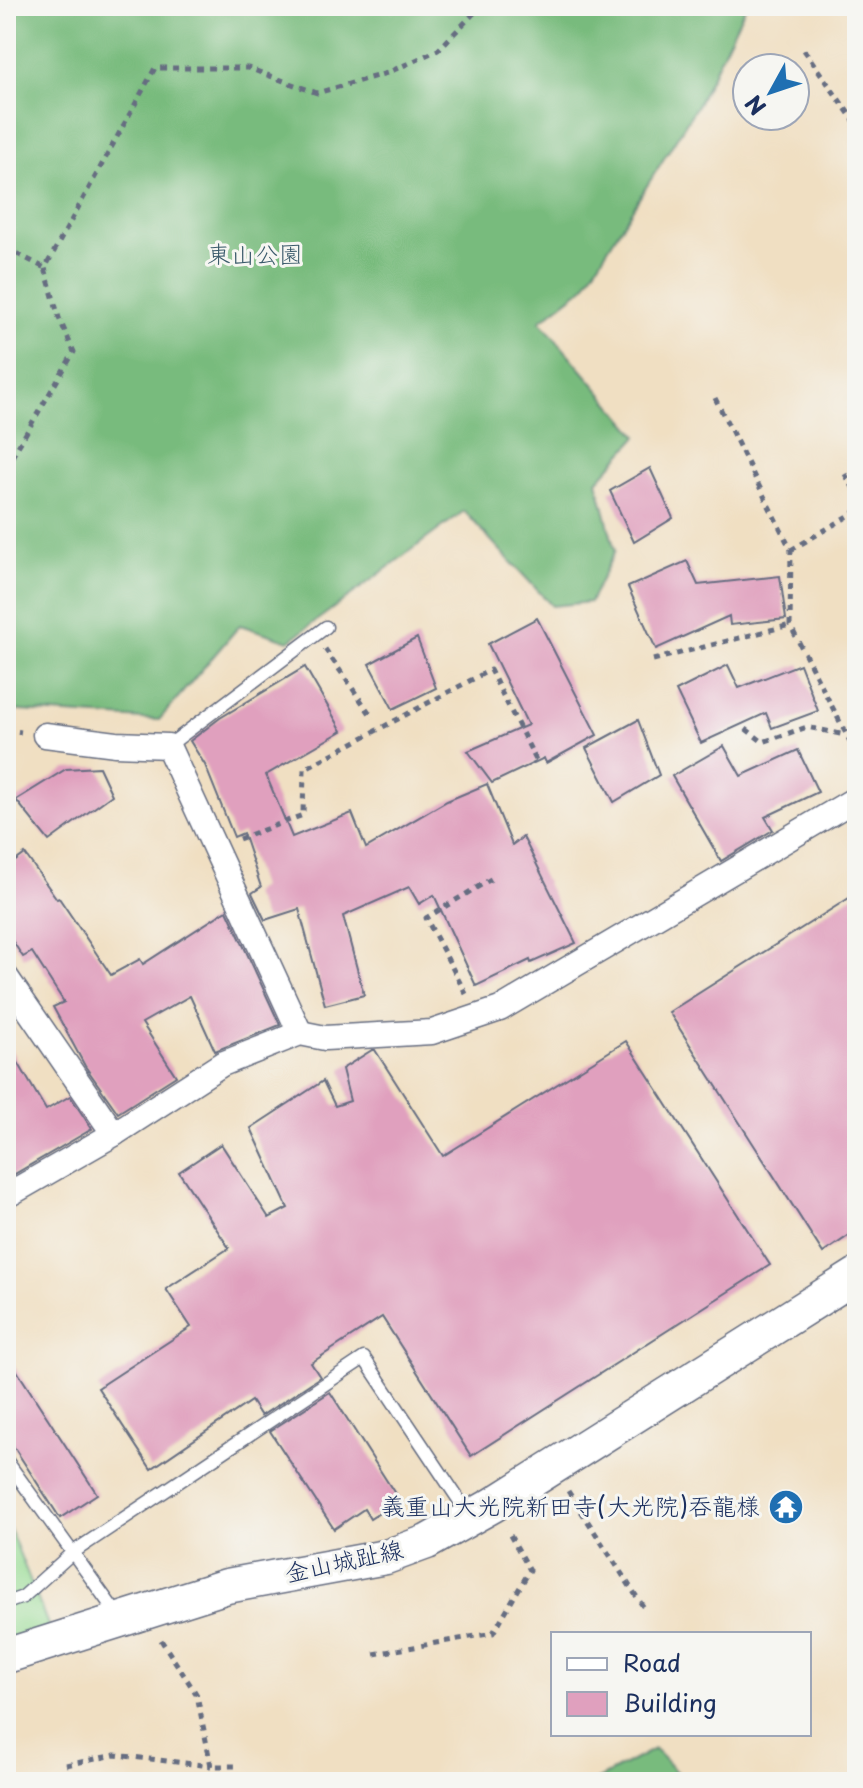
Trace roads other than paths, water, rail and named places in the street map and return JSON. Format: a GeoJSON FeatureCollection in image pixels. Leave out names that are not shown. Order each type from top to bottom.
{"type":"FeatureCollection","features":[{"type":"Feature","properties":{"kind":"main road","name":"金山城趾線"},"geometry":{"type":"LineString","coordinates":[[6,1656],[227,1586],[386,1557],[427,1542],[482,1511],[857,1275]]}},
{"type":"Feature","properties":{"kind":"street"},"geometry":{"type":"LineString","coordinates":[[45,735],[116,744],[168,746],[300,1033]]}},
{"type":"Feature","properties":{"kind":"street"},"geometry":{"type":"LineString","coordinates":[[6,1196],[114,1134],[222,1064],[300,1033],[325,1038],[432,1032],[500,1009],[857,798]]}},
{"type":"Feature","properties":{"kind":"street"},"geometry":{"type":"LineString","coordinates":[[6,977],[114,1134]]}},
{"type":"Feature","properties":{"kind":"lane"},"geometry":{"type":"LineString","coordinates":[[168,746],[320,631]]}},
{"type":"Feature","properties":{"kind":"lane"},"geometry":{"type":"LineString","coordinates":[[6,1603],[23,1597],[72,1553],[364,1358],[482,1511]]}},
{"type":"Feature","properties":{"kind":"lane"},"geometry":{"type":"LineString","coordinates":[[6,1460],[72,1553],[132,1616]]}},
{"type":"Feature","properties":{"kind":"place","name":"義重山大光院新田寺(大光院)吞龍様"},"geometry":{"type":"Point","coordinates":[786,1507]}},
{"type":"Feature","properties":{"kind":"park label","name":"東山公園"},"geometry":{"type":"Point","coordinates":[255,255]}}]}
